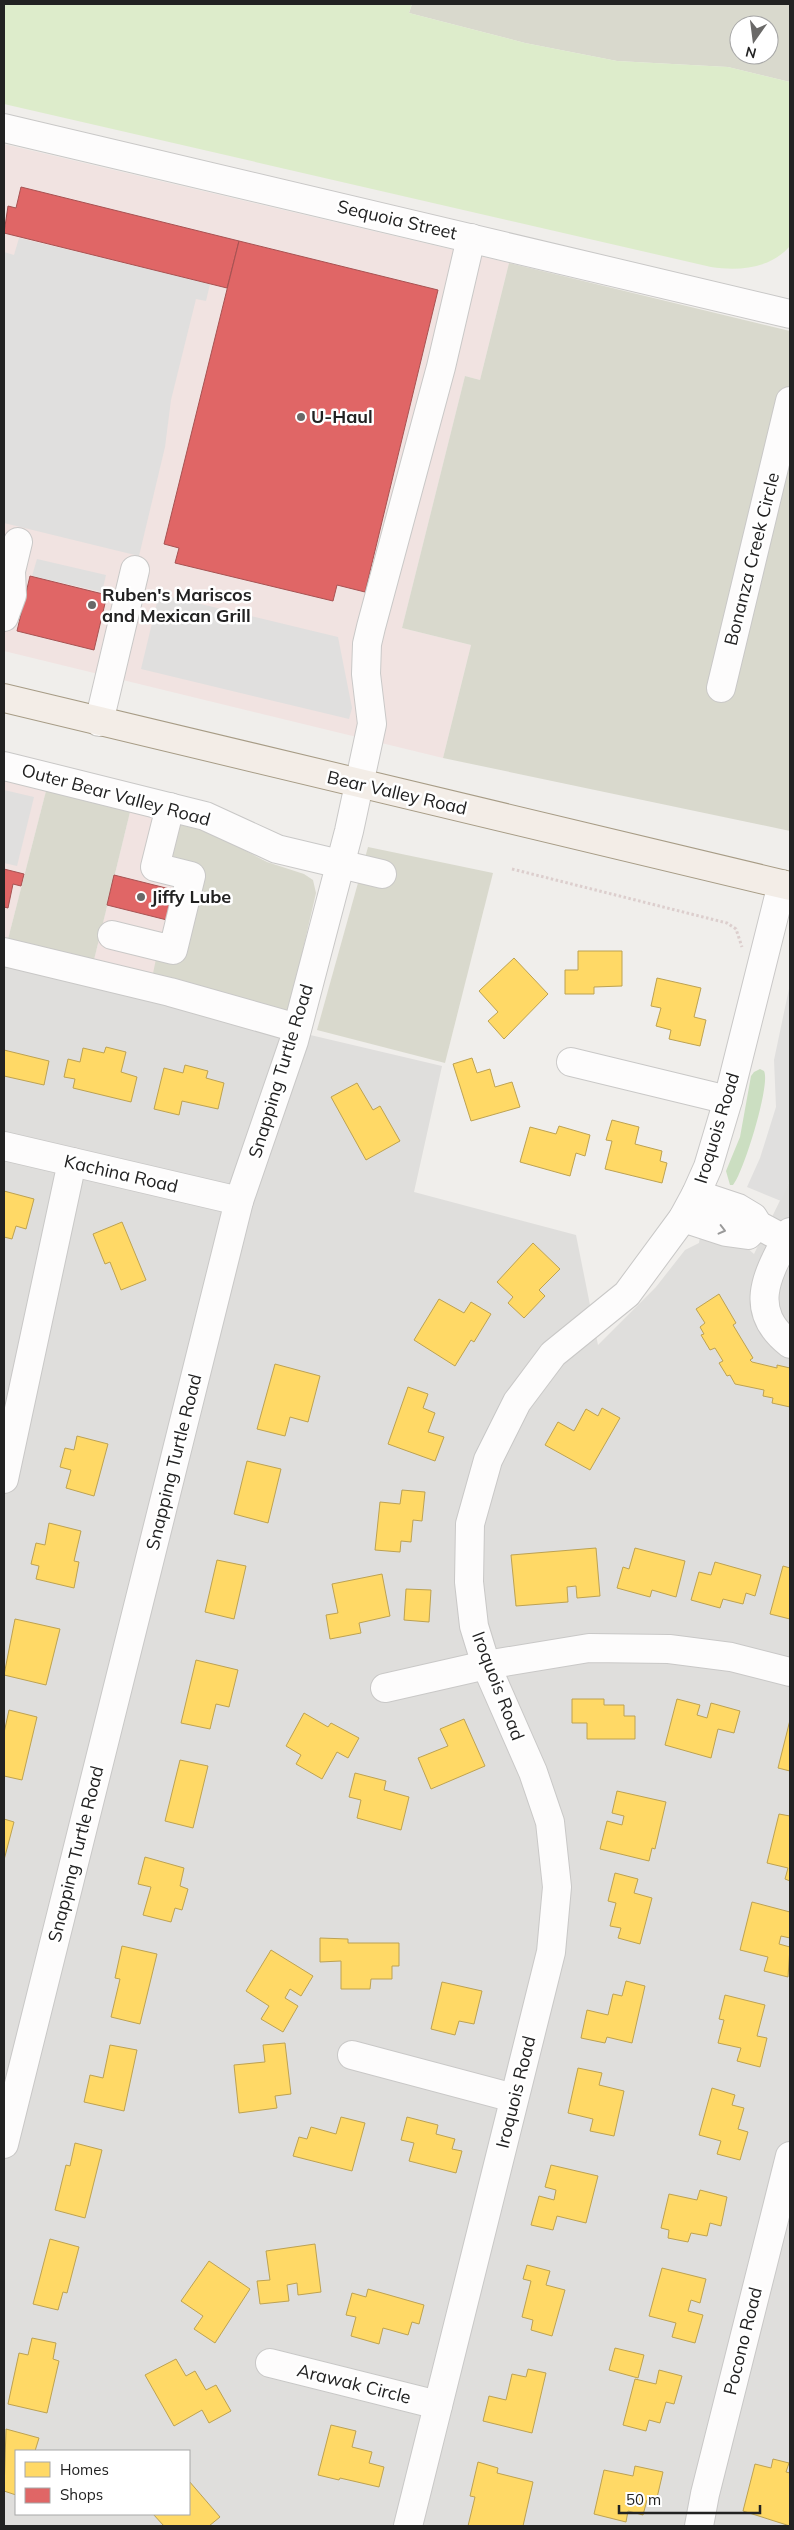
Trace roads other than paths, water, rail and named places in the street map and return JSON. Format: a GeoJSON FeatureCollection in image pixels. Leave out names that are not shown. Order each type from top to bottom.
{"type":"FeatureCollection","features":[{"type":"Feature","properties":{"kind":"main road","name":"Bear Valley Road"},"geometry":{"type":"LineString","coordinates":[[4,698],[786,885]]}},
{"type":"Feature","properties":{"kind":"street","name":"Sequoia Street"},"geometry":{"type":"LineString","coordinates":[[4,128],[790,314]]}},
{"type":"Feature","properties":{"kind":"street","name":"Snapping Turtle Road"},"geometry":{"type":"LineString","coordinates":[[4,2144],[239,1202],[298,1028],[360,784],[372,724],[366,674],[369,636],[441,367],[472,238]]}},
{"type":"Feature","properties":{"kind":"street","name":"Bonanza Creek Circle"},"geometry":{"type":"LineString","coordinates":[[721,688],[790,401]]}},
{"type":"Feature","properties":{"kind":"street"},"geometry":{"type":"LineString","coordinates":[[4,617],[12,595],[11,571],[18,542]]}},
{"type":"Feature","properties":{"kind":"street"},"geometry":{"type":"LineString","coordinates":[[99,722],[135,570]]}},
{"type":"Feature","properties":{"kind":"street","name":"Outer Bear Valley Road"},"geometry":{"type":"LineString","coordinates":[[5,770],[205,816],[277,849],[382,874]]}},
{"type":"Feature","properties":{"kind":"street"},"geometry":{"type":"LineString","coordinates":[[112,935],[173,950],[191,876],[155,867],[170,807]]}},
{"type":"Feature","properties":{"kind":"street","name":"Iroquois Road"},"geometry":{"type":"LineString","coordinates":[[408,2526],[551,1952],[557,1887],[550,1822],[533,1772],[486,1665],[474,1626],[469,1582],[470,1524],[488,1460],[517,1402],[553,1354],[627,1294],[683,1218],[696,1194],[708,1167],[728,1100],[786,885]]}},
{"type":"Feature","properties":{"kind":"street"},"geometry":{"type":"LineString","coordinates":[[4,952],[170,992],[298,1028]]}},
{"type":"Feature","properties":{"kind":"street"},"geometry":{"type":"LineString","coordinates":[[571,1062],[728,1100]]}},
{"type":"Feature","properties":{"kind":"street","name":"Kachina Road"},"geometry":{"type":"LineString","coordinates":[[4,1146],[239,1202]]}},
{"type":"Feature","properties":{"kind":"street"},"geometry":{"type":"LineString","coordinates":[[4,1480],[72,1162]]}},
{"type":"Feature","properties":{"kind":"street"},"geometry":{"type":"LineString","coordinates":[[696,1194],[738,1208],[753,1218],[758,1225],[788,1236],[767,1275],[764,1294],[767,1312],[773,1326],[790,1344]]}},
{"type":"Feature","properties":{"kind":"street"},"geometry":{"type":"LineString","coordinates":[[683,1218],[718,1230],[748,1235],[758,1225]]}},
{"type":"Feature","properties":{"kind":"street"},"geometry":{"type":"LineString","coordinates":[[385,1688],[486,1665],[589,1648],[669,1649],[731,1657],[790,1672]]}},
{"type":"Feature","properties":{"kind":"street"},"geometry":{"type":"LineString","coordinates":[[352,2055],[514,2098]]}},
{"type":"Feature","properties":{"kind":"street","name":"Pocono Road"},"geometry":{"type":"LineString","coordinates":[[699,2526],[705,2494],[782,2219],[790,2156]]}},
{"type":"Feature","properties":{"kind":"street","name":"Arawak Circle"},"geometry":{"type":"LineString","coordinates":[[270,2363],[438,2405]]}},
{"type":"Feature","properties":{"kind":"place","name":"U-Haul"},"geometry":{"type":"Point","coordinates":[301,417]}},
{"type":"Feature","properties":{"kind":"place","name":"Ruben's Mariscos and Mexican Grill"},"geometry":{"type":"Point","coordinates":[92,605]}},
{"type":"Feature","properties":{"kind":"place","name":"Jiffy Lube"},"geometry":{"type":"Point","coordinates":[141,897]}}]}
